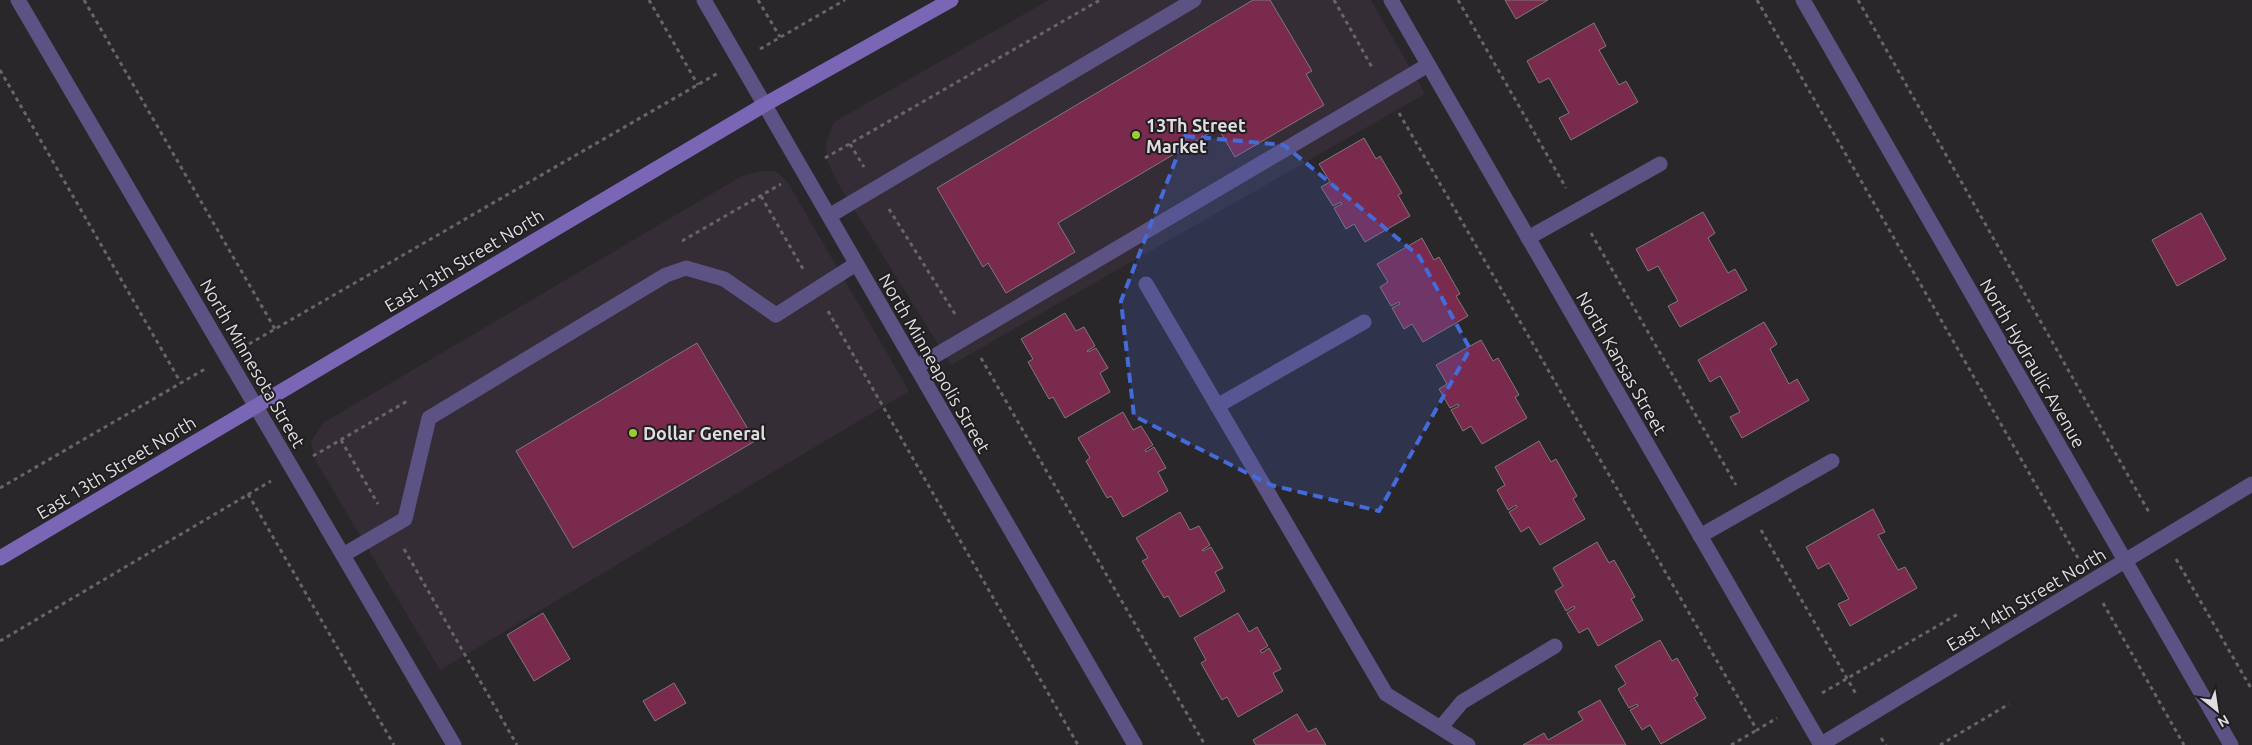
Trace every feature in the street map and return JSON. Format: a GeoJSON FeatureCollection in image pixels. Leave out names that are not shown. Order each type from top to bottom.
{"type":"FeatureCollection","features":[{"type":"Feature","properties":{"kind":"main road","name":"East 13th Street North"},"geometry":{"type":"LineString","coordinates":[[0,558],[764,105],[951,0]]}},
{"type":"Feature","properties":{"kind":"street","name":"North Minnesota Street"},"geometry":{"type":"LineString","coordinates":[[18,0],[454,745]]}},
{"type":"Feature","properties":{"kind":"street","name":"North Minneapolis Street"},"geometry":{"type":"LineString","coordinates":[[704,0],[1135,745]]}},
{"type":"Feature","properties":{"kind":"street"},"geometry":{"type":"LineString","coordinates":[[829,216],[1194,0]]}},
{"type":"Feature","properties":{"kind":"street","name":"North Kansas Street"},"geometry":{"type":"LineString","coordinates":[[1391,0],[1820,745]]}},
{"type":"Feature","properties":{"kind":"street","name":"North Hydraulic Avenue"},"geometry":{"type":"LineString","coordinates":[[1803,0],[2231,745]]}},
{"type":"Feature","properties":{"kind":"street"},"geometry":{"type":"LineString","coordinates":[[916,367],[1428,65]]}},
{"type":"Feature","properties":{"kind":"street"},"geometry":{"type":"LineString","coordinates":[[1528,238],[1660,164]]}},
{"type":"Feature","properties":{"kind":"street"},"geometry":{"type":"LineString","coordinates":[[344,555],[406,519],[429,418],[666,275],[686,268],[724,278],[776,315],[856,264]]}},
{"type":"Feature","properties":{"kind":"street"},"geometry":{"type":"LineString","coordinates":[[1146,284],[1386,694],[1468,745]]}},
{"type":"Feature","properties":{"kind":"street"},"geometry":{"type":"LineString","coordinates":[[1217,406],[1364,322]]}},
{"type":"Feature","properties":{"kind":"street"},"geometry":{"type":"LineString","coordinates":[[1700,536],[1832,462]]}},
{"type":"Feature","properties":{"kind":"street","name":"East 14th Street North"},"geometry":{"type":"LineString","coordinates":[[1820,745],[2252,484]]}},
{"type":"Feature","properties":{"kind":"street"},"geometry":{"type":"LineString","coordinates":[[1441,727],[1462,702],[1555,646]]}},
{"type":"Feature","properties":{"kind":"path"},"geometry":{"type":"LineString","coordinates":[[84,0],[275,329]]}},
{"type":"Feature","properties":{"kind":"path"},"geometry":{"type":"LineString","coordinates":[[649,0],[698,85]]}},
{"type":"Feature","properties":{"kind":"path"},"geometry":{"type":"LineString","coordinates":[[758,0],[780,37]]}},
{"type":"Feature","properties":{"kind":"path"},"geometry":{"type":"LineString","coordinates":[[0,488],[845,0]]}},
{"type":"Feature","properties":{"kind":"path"},"geometry":{"type":"LineString","coordinates":[[1458,0],[1886,745]]}},
{"type":"Feature","properties":{"kind":"path"},"geometry":{"type":"LineString","coordinates":[[1757,0],[2184,745]]}},
{"type":"Feature","properties":{"kind":"path"},"geometry":{"type":"LineString","coordinates":[[1858,0],[2252,690]]}},
{"type":"Feature","properties":{"kind":"path"},"geometry":{"type":"LineString","coordinates":[[0,70],[181,383]]}},
{"type":"Feature","properties":{"kind":"path"},"geometry":{"type":"LineString","coordinates":[[850,144],[968,336],[1206,745]]}},
{"type":"Feature","properties":{"kind":"path"},"geometry":{"type":"LineString","coordinates":[[761,196],[1078,745]]}},
{"type":"Feature","properties":{"kind":"path"},"geometry":{"type":"LineString","coordinates":[[341,440],[518,745]]}},
{"type":"Feature","properties":{"kind":"path"},"geometry":{"type":"LineString","coordinates":[[248,494],[394,745]]}},
{"type":"Feature","properties":{"kind":"path"},"geometry":{"type":"LineString","coordinates":[[1940,745],[2009,704]]}},
{"type":"Feature","properties":{"kind":"path"},"geometry":{"type":"LineString","coordinates":[[1731,745],[1757,730]]}},
{"type":"Feature","properties":{"kind":"highlighted area"},"geometry":{"type":"Polygon","coordinates":[[[1185,136],[1284,145],[1419,256],[1470,349],[1379,511],[1271,485],[1134,416],[1121,301],[1185,136]]]}},
{"type":"Feature","properties":{"kind":"shaded area"},"geometry":{"type":"Polygon","coordinates":[[[1049,0],[1371,0],[1425,94],[951,365],[839,185],[828,163],[826,143],[834,122],[1049,0]]]}},
{"type":"Feature","properties":{"kind":"shaded area"},"geometry":{"type":"Polygon","coordinates":[[[762,171],[775,171],[787,181],[909,391],[440,670],[317,463],[311,442],[323,423],[742,176],[762,171]]]}},
{"type":"Feature","properties":{"kind":"building"},"geometry":{"type":"Polygon","coordinates":[[[1253,0],[1270,0],[1312,71],[1306,74],[1324,105],[1235,157],[1218,128],[1058,223],[1075,252],[1006,293],[988,263],[983,267],[937,188],[1253,0]]]}},
{"type":"Feature","properties":{"kind":"building"},"geometry":{"type":"Polygon","coordinates":[[[1505,0],[1548,0],[1516,19],[1505,0]]]}},
{"type":"Feature","properties":{"kind":"building"},"geometry":{"type":"Polygon","coordinates":[[[1594,23],[1606,46],[1599,50],[1619,85],[1626,81],[1638,102],[1571,140],[1559,118],[1569,113],[1549,78],[1539,83],[1527,61],[1594,23]]]}},
{"type":"Feature","properties":{"kind":"building"},"geometry":{"type":"Polygon","coordinates":[[[1364,138],[1376,159],[1380,156],[1402,193],[1398,195],[1410,216],[1365,242],[1354,224],[1346,229],[1334,208],[1342,204],[1341,202],[1333,206],[1321,187],[1330,182],[1319,164],[1364,138]]]}},
{"type":"Feature","properties":{"kind":"building"},"geometry":{"type":"Polygon","coordinates":[[[1703,212],[1715,233],[1708,238],[1728,273],[1735,269],[1747,290],[1680,327],[1668,306],[1678,301],[1658,266],[1648,271],[1636,249],[1703,212]]]}},
{"type":"Feature","properties":{"kind":"building"},"geometry":{"type":"Polygon","coordinates":[[[2201,213],[2226,259],[2177,286],[2152,240],[2201,213]]]}},
{"type":"Feature","properties":{"kind":"building"},"geometry":{"type":"Polygon","coordinates":[[[1422,238],[1434,260],[1439,257],[1460,294],[1456,296],[1468,316],[1423,342],[1412,324],[1404,329],[1392,308],[1400,304],[1399,302],[1391,306],[1380,287],[1388,282],[1377,264],[1422,238]]]}},
{"type":"Feature","properties":{"kind":"building"},"geometry":{"type":"Polygon","coordinates":[[[1065,313],[1076,331],[1084,327],[1095,346],[1087,351],[1096,348],[1108,368],[1100,373],[1110,392],[1065,418],[1053,397],[1049,399],[1028,362],[1033,359],[1021,339],[1065,313]]]}},
{"type":"Feature","properties":{"kind":"building"},"geometry":{"type":"Polygon","coordinates":[[[1764,322],[1777,344],[1770,349],[1789,384],[1797,379],[1809,400],[1742,438],[1730,417],[1740,412],[1720,376],[1710,382],[1698,360],[1764,322]]]}},
{"type":"Feature","properties":{"kind":"building"},"geometry":{"type":"Polygon","coordinates":[[[1481,340],[1493,361],[1498,358],[1519,395],[1515,397],[1527,418],[1482,444],[1471,426],[1463,431],[1451,410],[1459,406],[1458,404],[1450,408],[1439,389],[1447,384],[1436,365],[1481,340]]]}},
{"type":"Feature","properties":{"kind":"building"},"geometry":{"type":"Polygon","coordinates":[[[697,343],[755,441],[573,548],[516,451],[697,343]]]}},
{"type":"Feature","properties":{"kind":"building"},"geometry":{"type":"Polygon","coordinates":[[[1123,412],[1133,430],[1141,426],[1153,445],[1145,450],[1146,452],[1154,447],[1166,468],[1158,472],[1168,491],[1123,517],[1111,496],[1107,498],[1086,461],[1090,458],[1078,438],[1123,412]]]}},
{"type":"Feature","properties":{"kind":"building"},"geometry":{"type":"Polygon","coordinates":[[[1539,441],[1551,462],[1556,459],[1577,496],[1573,499],[1585,519],[1540,545],[1529,527],[1521,532],[1509,512],[1517,507],[1516,505],[1508,510],[1497,490],[1505,485],[1495,467],[1539,441]]]}},
{"type":"Feature","properties":{"kind":"building"},"geometry":{"type":"Polygon","coordinates":[[[1873,509],[1885,532],[1878,535],[1898,570],[1905,567],[1917,588],[1850,626],[1838,604],[1849,599],[1829,563],[1818,569],[1806,547],[1873,509]]]}},
{"type":"Feature","properties":{"kind":"building"},"geometry":{"type":"Polygon","coordinates":[[[1180,512],[1190,530],[1199,526],[1210,545],[1202,550],[1211,547],[1223,568],[1215,572],[1225,591],[1180,617],[1168,596],[1164,598],[1142,561],[1148,558],[1136,538],[1180,512]]]}},
{"type":"Feature","properties":{"kind":"building"},"geometry":{"type":"Polygon","coordinates":[[[1597,542],[1609,563],[1614,560],[1635,597],[1631,599],[1643,620],[1598,646],[1588,628],[1579,633],[1567,613],[1575,608],[1574,606],[1566,611],[1555,591],[1563,586],[1553,568],[1597,542]]]}},
{"type":"Feature","properties":{"kind":"building"},"geometry":{"type":"Polygon","coordinates":[[[543,613],[570,659],[534,681],[507,635],[543,613]]]}},
{"type":"Feature","properties":{"kind":"building"},"geometry":{"type":"Polygon","coordinates":[[[1238,613],[1249,632],[1257,627],[1268,646],[1260,651],[1262,653],[1269,648],[1281,669],[1273,673],[1283,691],[1238,717],[1227,697],[1222,700],[1201,663],[1206,660],[1194,638],[1238,613]]]}},
{"type":"Feature","properties":{"kind":"building"},"geometry":{"type":"Polygon","coordinates":[[[1660,640],[1672,661],[1677,658],[1698,695],[1694,698],[1706,718],[1661,744],[1650,725],[1642,730],[1630,710],[1638,706],[1637,704],[1629,708],[1618,689],[1626,684],[1615,666],[1660,640]]]}},
{"type":"Feature","properties":{"kind":"building"},"geometry":{"type":"Polygon","coordinates":[[[674,683],[686,703],[655,721],[643,701],[674,683]]]}},
{"type":"Feature","properties":{"kind":"building"},"geometry":{"type":"Polygon","coordinates":[[[1600,700],[1626,745],[1523,745],[1544,733],[1548,740],[1583,720],[1578,712],[1600,700]]]}},
{"type":"Feature","properties":{"kind":"building"},"geometry":{"type":"Polygon","coordinates":[[[1297,714],[1308,732],[1316,728],[1326,745],[1256,745],[1253,740],[1297,714]]]}},
{"type":"Feature","properties":{"kind":"place","name":"13Th Street Market"},"geometry":{"type":"Point","coordinates":[1136,135]}},
{"type":"Feature","properties":{"kind":"place","name":"Dollar General"},"geometry":{"type":"Point","coordinates":[633,433]}}]}
